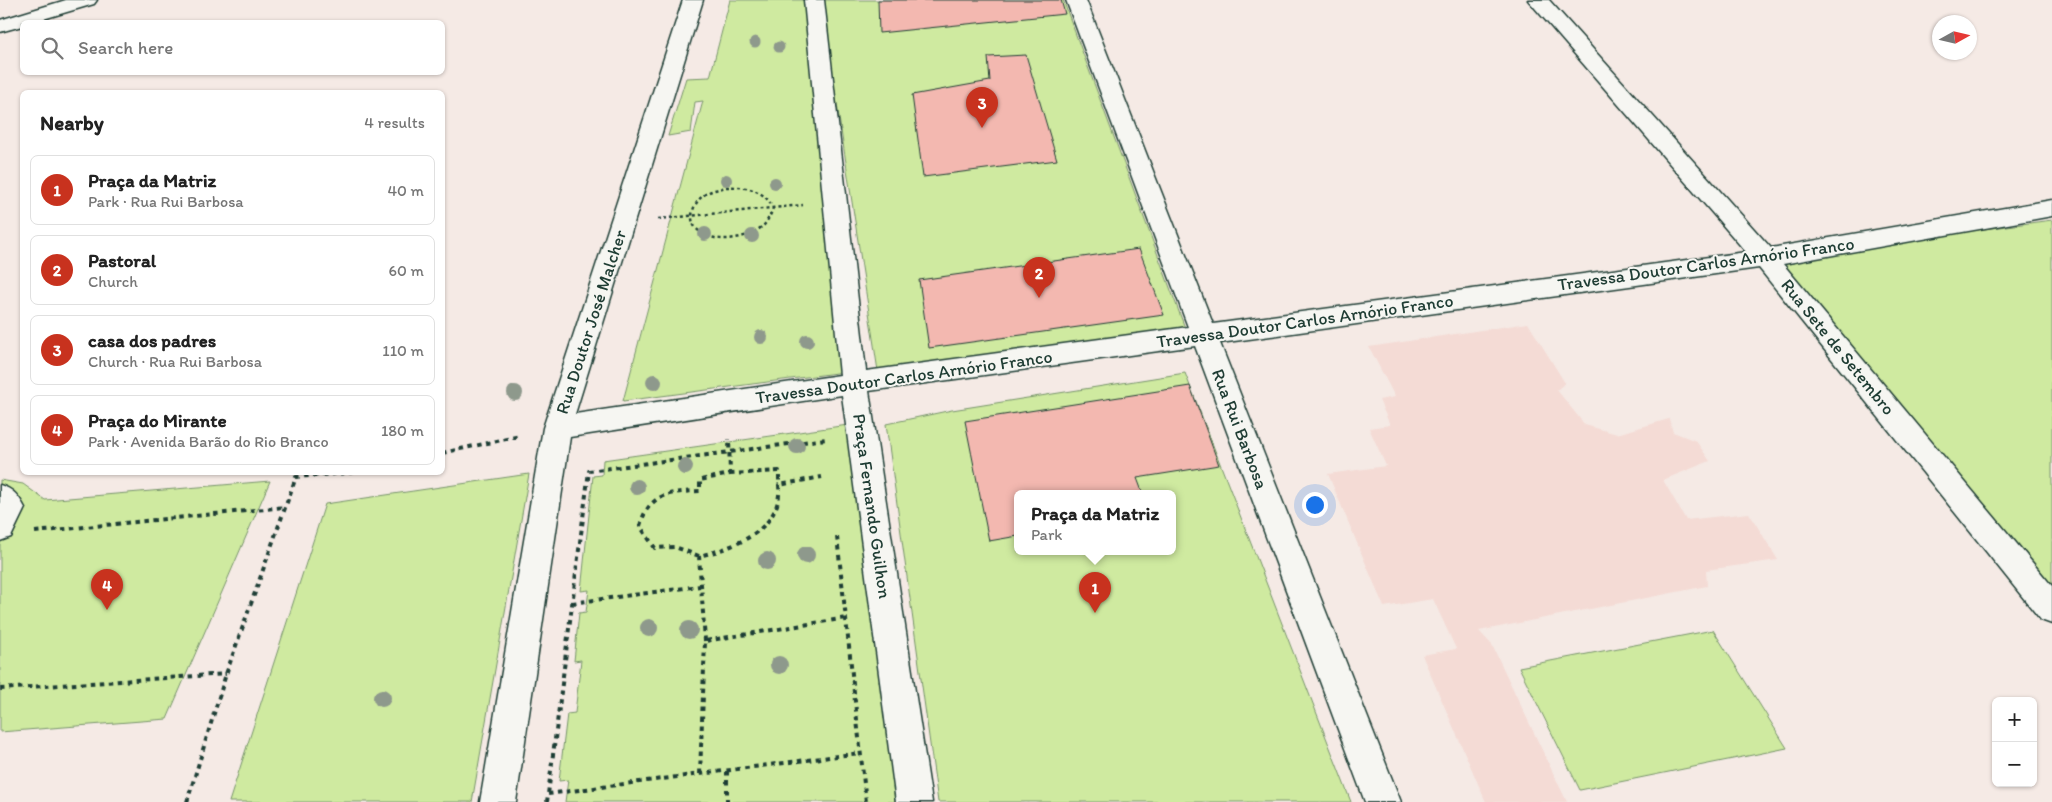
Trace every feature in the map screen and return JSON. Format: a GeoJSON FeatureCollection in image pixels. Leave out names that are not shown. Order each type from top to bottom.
{"type":"FeatureCollection","features":[{"type":"Feature","properties":{"kind":"street"},"geometry":{"type":"LineString","coordinates":[[20,20],[87,0]]}},
{"type":"Feature","properties":{"kind":"street","name":"Rua Doutor José Malcher"},"geometry":{"type":"LineString","coordinates":[[498,802],[557,428],[693,0]]}},
{"type":"Feature","properties":{"kind":"street","name":"Praça Fernando Guilhon"},"geometry":{"type":"LineString","coordinates":[[814,0],[854,383],[914,802]]}},
{"type":"Feature","properties":{"kind":"street","name":"Rua Rui Barbosa"},"geometry":{"type":"LineString","coordinates":[[1076,0],[1383,802]]}},
{"type":"Feature","properties":{"kind":"street","name":"Rua Sete de Setembro"},"geometry":{"type":"LineString","coordinates":[[1538,0],[1765,258],[2052,610]]}},
{"type":"Feature","properties":{"kind":"street"},"geometry":{"type":"LineString","coordinates":[[0,26],[20,20]]}},
{"type":"Feature","properties":{"kind":"street","name":"Travessa Doutor Carlos Arnório Franco"},"geometry":{"type":"LineString","coordinates":[[557,428],[854,383],[1765,258],[2052,208]]}},
{"type":"Feature","properties":{"kind":"street"},"geometry":{"type":"LineString","coordinates":[[0,497],[10,508],[0,528]]}},
{"type":"Feature","properties":{"kind":"path"},"geometry":{"type":"LineString","coordinates":[[730,187],[748,188],[762,193],[769,199],[773,208],[767,221],[758,229],[745,235],[729,237],[716,237],[705,234],[694,225],[691,216],[696,203],[704,196],[714,190],[730,187]]}},
{"type":"Feature","properties":{"kind":"path"},"geometry":{"type":"LineString","coordinates":[[652,220],[808,205]]}},
{"type":"Feature","properties":{"kind":"path"},"geometry":{"type":"LineString","coordinates":[[445,453],[557,428]]}},
{"type":"Feature","properties":{"kind":"path"},"geometry":{"type":"LineString","coordinates":[[729,439],[730,474]]}},
{"type":"Feature","properties":{"kind":"path"},"geometry":{"type":"LineString","coordinates":[[547,802],[589,471],[827,439],[828,448]]}},
{"type":"Feature","properties":{"kind":"path"},"geometry":{"type":"LineString","coordinates":[[779,471],[779,485],[781,500],[763,527],[750,540],[728,550],[700,556],[676,548],[654,548],[640,526],[642,516],[656,498],[682,492],[700,491],[700,480],[730,474],[779,471]]}},
{"type":"Feature","properties":{"kind":"path"},"geometry":{"type":"LineString","coordinates":[[187,802],[226,674],[296,477],[321,475]]}},
{"type":"Feature","properties":{"kind":"path"},"geometry":{"type":"LineString","coordinates":[[779,485],[822,477]]}},
{"type":"Feature","properties":{"kind":"path"},"geometry":{"type":"LineString","coordinates":[[30,532],[285,507]]}},
{"type":"Feature","properties":{"kind":"path"},"geometry":{"type":"LineString","coordinates":[[837,533],[866,802]]}},
{"type":"Feature","properties":{"kind":"path"},"geometry":{"type":"LineString","coordinates":[[700,556],[700,586],[705,641],[700,774]]}},
{"type":"Feature","properties":{"kind":"path"},"geometry":{"type":"LineString","coordinates":[[572,603],[700,586]]}},
{"type":"Feature","properties":{"kind":"path"},"geometry":{"type":"LineString","coordinates":[[705,641],[846,618]]}},
{"type":"Feature","properties":{"kind":"path"},"geometry":{"type":"LineString","coordinates":[[0,689],[226,674]]}},
{"type":"Feature","properties":{"kind":"path"},"geometry":{"type":"LineString","coordinates":[[548,794],[860,753]]}},
{"type":"Feature","properties":{"kind":"path"},"geometry":{"type":"LineString","coordinates":[[727,771],[727,802]]}},
{"type":"Feature","properties":{"kind":"shaded area"},"geometry":{"type":"Polygon","coordinates":[[[1528,323],[1565,383],[1557,390],[1585,425],[1617,434],[1669,419],[1673,432],[1696,441],[1710,461],[1663,480],[1686,520],[1749,513],[1778,560],[1706,570],[1707,586],[1479,631],[1492,645],[1567,802],[1486,802],[1422,655],[1456,649],[1433,599],[1384,607],[1328,474],[1386,466],[1369,428],[1390,425],[1379,400],[1395,397],[1369,347],[1528,323]]]}},
{"type":"Feature","properties":{"kind":"green space"},"geometry":{"type":"Polygon","coordinates":[[[730,0],[813,0],[844,372],[623,401],[703,101],[695,102],[691,132],[668,136],[686,78],[710,77],[730,0]]]}},
{"type":"Feature","properties":{"kind":"green space"},"geometry":{"type":"Polygon","coordinates":[[[821,0],[1063,0],[1185,328],[878,371],[821,0]]]}},
{"type":"Feature","properties":{"kind":"green space"},"geometry":{"type":"Polygon","coordinates":[[[2052,220],[2052,610],[1765,258],[2052,220]]]}},
{"type":"Feature","properties":{"kind":"green space"},"geometry":{"type":"Polygon","coordinates":[[[1185,373],[1351,802],[938,802],[886,424],[952,410],[1185,373]]]}},
{"type":"Feature","properties":{"kind":"green space"},"geometry":{"type":"Polygon","coordinates":[[[855,424],[901,802],[565,802],[568,780],[559,781],[567,714],[575,713],[581,660],[574,661],[579,613],[586,612],[589,590],[581,591],[593,476],[602,475],[603,460],[855,424]]]}},
{"type":"Feature","properties":{"kind":"green space"},"geometry":{"type":"Polygon","coordinates":[[[529,474],[472,802],[229,802],[325,504],[529,474]]]}},
{"type":"Feature","properties":{"kind":"green space"},"geometry":{"type":"Polygon","coordinates":[[[0,480],[23,484],[45,500],[270,481],[167,719],[0,732],[0,480]]]}},
{"type":"Feature","properties":{"kind":"green space"},"geometry":{"type":"Polygon","coordinates":[[[1713,630],[1787,748],[1580,790],[1519,667],[1713,630]]]}},
{"type":"Feature","properties":{"kind":"building"},"geometry":{"type":"Polygon","coordinates":[[[878,0],[1061,0],[1065,14],[879,33],[878,0]]]}},
{"type":"Feature","properties":{"kind":"building"},"geometry":{"type":"Polygon","coordinates":[[[1026,55],[1057,160],[923,177],[912,95],[990,81],[988,57],[1026,55]]]}},
{"type":"Feature","properties":{"kind":"building"},"geometry":{"type":"Polygon","coordinates":[[[1139,249],[1164,315],[929,348],[919,280],[1139,249]]]}},
{"type":"Feature","properties":{"kind":"building"},"geometry":{"type":"Polygon","coordinates":[[[1190,386],[1219,465],[1137,478],[1142,490],[1014,490],[1014,537],[989,541],[965,421],[1190,386]]]}},
{"type":"Feature","properties":{"kind":"place","name":"casa dos padres"},"geometry":{"type":"Point","coordinates":[982,128]}},
{"type":"Feature","properties":{"kind":"place","name":"Pastoral"},"geometry":{"type":"Point","coordinates":[1039,298]}},
{"type":"Feature","properties":{"kind":"place","name":"Praça do Mirante"},"geometry":{"type":"Point","coordinates":[107,610]}},
{"type":"Feature","properties":{"kind":"place","name":"Praça da Matriz"},"geometry":{"type":"Point","coordinates":[1095,613]}}]}
